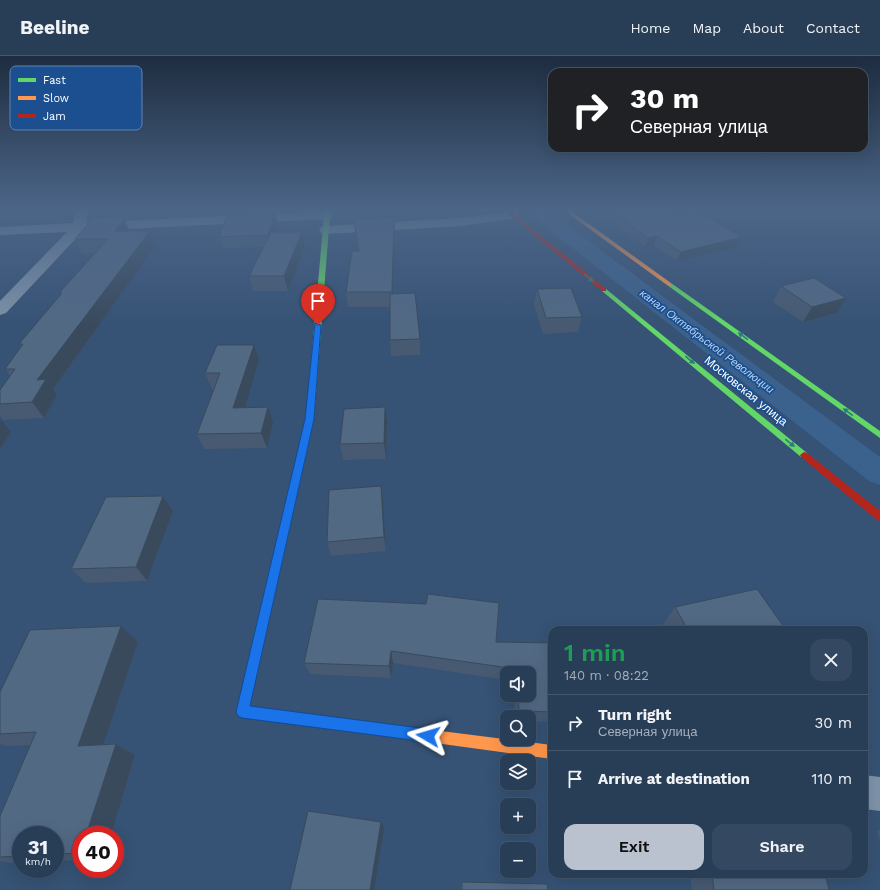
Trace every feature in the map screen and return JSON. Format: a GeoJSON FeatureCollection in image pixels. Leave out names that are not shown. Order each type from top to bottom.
{"type":"FeatureCollection","features":[{"type":"Feature","properties":{"kind":"main road"},"geometry":{"type":"LineString","coordinates":[[324,248],[310,419],[242,712],[548,751]]}},
{"type":"Feature","properties":{"kind":"main road","name":"Московская улица"},"geometry":{"type":"LineString","coordinates":[[553,248],[880,517]]}},
{"type":"Feature","properties":{"kind":"main road"},"geometry":{"type":"LineString","coordinates":[[619,248],[880,435]]}},
{"type":"Feature","properties":{"kind":"street"},"geometry":{"type":"LineString","coordinates":[[0,310],[59,248]]}},
{"type":"Feature","properties":{"kind":"street"},"geometry":{"type":"LineString","coordinates":[[868,792],[880,794]]}},
{"type":"Feature","properties":{"kind":"building"},"geometry":{"type":"Polygon","coordinates":[[[100,248],[137,248],[37,380],[46,379],[32,402],[0,404],[0,390],[15,369],[5,369],[23,344],[19,344],[62,293],[59,293],[100,248]]]}},
{"type":"Feature","properties":{"kind":"building"},"geometry":{"type":"Polygon","coordinates":[[[263,248],[295,248],[284,276],[249,276],[263,248]]]}},
{"type":"Feature","properties":{"kind":"building"},"geometry":{"type":"Polygon","coordinates":[[[359,248],[393,248],[392,292],[346,292],[352,251],[359,251],[359,248]]]}},
{"type":"Feature","properties":{"kind":"building"},"geometry":{"type":"Polygon","coordinates":[[[675,248],[698,248],[681,252],[675,248]]]}},
{"type":"Feature","properties":{"kind":"building"},"geometry":{"type":"Polygon","coordinates":[[[814,278],[846,298],[812,307],[781,286],[814,278]]]}},
{"type":"Feature","properties":{"kind":"building"},"geometry":{"type":"Polygon","coordinates":[[[571,288],[582,317],[546,318],[537,289],[571,288]]]}},
{"type":"Feature","properties":{"kind":"building"},"geometry":{"type":"Polygon","coordinates":[[[415,293],[420,339],[390,340],[390,294],[415,293]]]}},
{"type":"Feature","properties":{"kind":"building"},"geometry":{"type":"Polygon","coordinates":[[[217,345],[254,345],[233,408],[268,407],[261,433],[197,434],[220,373],[205,373],[217,345]]]}},
{"type":"Feature","properties":{"kind":"building"},"geometry":{"type":"Polygon","coordinates":[[[385,407],[384,443],[340,444],[344,409],[385,407]]]}},
{"type":"Feature","properties":{"kind":"building"},"geometry":{"type":"Polygon","coordinates":[[[381,486],[384,537],[327,542],[329,490],[381,486]]]}},
{"type":"Feature","properties":{"kind":"building"},"geometry":{"type":"Polygon","coordinates":[[[163,496],[136,567],[71,569],[106,497],[163,496]]]}},
{"type":"Feature","properties":{"kind":"building"},"geometry":{"type":"Polygon","coordinates":[[[757,589],[783,626],[686,626],[675,607],[757,589]]]}},
{"type":"Feature","properties":{"kind":"building"},"geometry":{"type":"Polygon","coordinates":[[[428,594],[499,603],[496,642],[548,643],[548,712],[519,710],[518,702],[536,702],[536,666],[500,667],[391,651],[389,666],[304,663],[318,599],[426,604],[428,594]]]}},
{"type":"Feature","properties":{"kind":"building"},"geometry":{"type":"Polygon","coordinates":[[[121,626],[78,746],[116,744],[89,826],[72,826],[72,853],[64,854],[64,826],[12,826],[12,856],[0,857],[0,816],[36,732],[0,734],[0,692],[30,630],[121,626]]]}},
{"type":"Feature","properties":{"kind":"building"},"geometry":{"type":"Polygon","coordinates":[[[308,811],[381,822],[370,890],[290,890],[308,811]]]}},
{"type":"Feature","properties":{"kind":"building"},"geometry":{"type":"Polygon","coordinates":[[[712,878],[826,878],[829,890],[714,890],[712,878]]]}},
{"type":"Feature","properties":{"kind":"building"},"geometry":{"type":"Polygon","coordinates":[[[462,882],[547,884],[548,890],[462,890],[462,882]]]}},
{"type":"Feature","properties":{"kind":"waterway","name":"канал Октябрьской Революции"},"geometry":{"type":"LineString","coordinates":[[585,248],[880,473]]}},
{"type":"Feature","properties":{"kind":"traffic: fast"},"geometry":{"type":"LineString","coordinates":[[251,674],[310,419],[324,248]]}},
{"type":"Feature","properties":{"kind":"traffic: fast"},"geometry":{"type":"LineString","coordinates":[[669,284],[880,435]]}},
{"type":"Feature","properties":{"kind":"traffic: fast"},"geometry":{"type":"LineString","coordinates":[[604,290],[804,455]]}},
{"type":"Feature","properties":{"kind":"traffic: slow"},"geometry":{"type":"LineString","coordinates":[[619,248],[669,284]]}},
{"type":"Feature","properties":{"kind":"traffic: slow"},"geometry":{"type":"LineString","coordinates":[[362,727],[548,751]]}},
{"type":"Feature","properties":{"kind":"traffic: jam"},"geometry":{"type":"LineString","coordinates":[[553,248],[604,290]]}},
{"type":"Feature","properties":{"kind":"traffic: jam"},"geometry":{"type":"LineString","coordinates":[[804,455],[880,517]]}},
{"type":"Feature","properties":{"kind":"traffic: jam"},"geometry":{"type":"LineString","coordinates":[[251,674],[242,712],[362,727]]}},
{"type":"Feature","properties":{"kind":"route"},"geometry":{"type":"LineString","coordinates":[[318,325],[310,419],[242,712],[428,736]]}}]}
